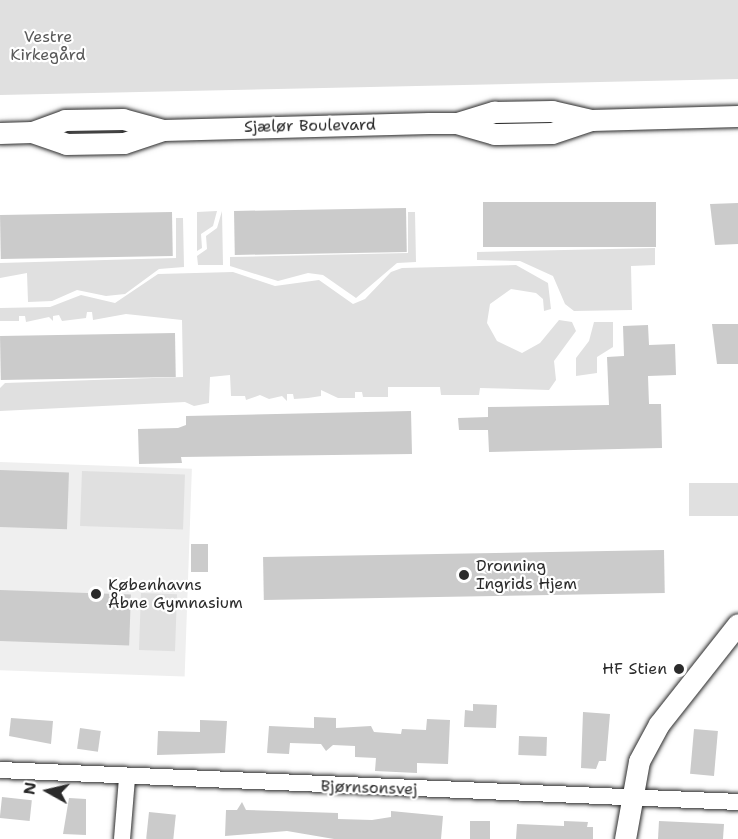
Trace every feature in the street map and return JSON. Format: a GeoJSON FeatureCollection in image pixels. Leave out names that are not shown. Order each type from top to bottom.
{"type":"FeatureCollection","features":[{"type":"Feature","properties":{"kind":"street","name":"Sjælør Boulevard"},"geometry":{"type":"LineString","coordinates":[[0,133],[32,132],[75,144],[124,142],[163,130],[456,123],[494,134],[552,133],[591,120],[738,116]]}},
{"type":"Feature","properties":{"kind":"street"},"geometry":{"type":"LineString","coordinates":[[625,839],[630,797],[639,761],[659,724],[738,624]]}},
{"type":"Feature","properties":{"kind":"street","name":"Bjørnsonsvej"},"geometry":{"type":"LineString","coordinates":[[0,770],[127,778],[738,802]]}},
{"type":"Feature","properties":{"kind":"street"},"geometry":{"type":"LineString","coordinates":[[122,839],[127,778]]}},
{"type":"Feature","properties":{"kind":"shaded area","name":"Københavns Åbne Gymnasium"},"geometry":{"type":"Polygon","coordinates":[[[0,462],[192,469],[185,677],[0,670],[0,462]]]}},
{"type":"Feature","properties":{"kind":"green space","name":"Vestre Kirkegård"},"geometry":{"type":"Polygon","coordinates":[[[0,0],[738,0],[738,79],[0,95],[0,0]]]}},
{"type":"Feature","properties":{"kind":"green space"},"geometry":{"type":"Polygon","coordinates":[[[217,211],[213,226],[201,234],[202,248],[197,251],[197,212],[217,211]]]}},
{"type":"Feature","properties":{"kind":"green space"},"geometry":{"type":"Polygon","coordinates":[[[222,211],[223,265],[198,265],[197,256],[207,249],[206,236],[217,228],[222,211]]]}},
{"type":"Feature","properties":{"kind":"green space"},"geometry":{"type":"Polygon","coordinates":[[[408,212],[415,212],[416,262],[397,263],[356,298],[323,275],[308,273],[278,281],[230,266],[230,257],[408,253],[408,212]]]}},
{"type":"Feature","properties":{"kind":"green space"},"geometry":{"type":"Polygon","coordinates":[[[176,218],[183,218],[184,267],[159,269],[125,294],[106,296],[77,290],[52,301],[28,302],[27,273],[0,278],[0,263],[176,258],[176,218]]]}},
{"type":"Feature","properties":{"kind":"green space"},"geometry":{"type":"Polygon","coordinates":[[[655,248],[655,265],[631,266],[632,310],[574,311],[565,304],[553,276],[520,261],[477,260],[477,252],[655,248]]]}},
{"type":"Feature","properties":{"kind":"green space"},"geometry":{"type":"Polygon","coordinates":[[[516,265],[548,283],[551,309],[544,311],[543,299],[536,293],[511,289],[490,304],[487,323],[497,341],[522,353],[540,343],[559,320],[572,322],[576,331],[554,361],[556,380],[549,390],[480,388],[479,395],[441,395],[440,387],[388,387],[388,397],[363,397],[362,392],[355,392],[355,398],[338,398],[321,390],[321,396],[308,398],[294,399],[293,394],[287,394],[287,401],[282,396],[269,399],[260,395],[246,400],[245,396],[231,396],[230,375],[210,377],[209,403],[194,406],[185,402],[0,411],[0,388],[5,383],[183,377],[182,320],[126,314],[93,320],[92,312],[87,312],[86,318],[62,321],[59,315],[53,316],[53,321],[49,317],[26,322],[25,316],[19,316],[19,321],[0,321],[0,308],[50,307],[81,295],[115,303],[158,274],[233,272],[275,286],[319,280],[353,304],[365,299],[391,272],[402,268],[516,265]]]}},
{"type":"Feature","properties":{"kind":"green space"},"geometry":{"type":"Polygon","coordinates":[[[594,322],[613,322],[613,347],[597,357],[597,373],[576,376],[576,358],[589,341],[594,322]]]}},
{"type":"Feature","properties":{"kind":"green space"},"geometry":{"type":"Polygon","coordinates":[[[82,471],[185,475],[183,530],[80,526],[82,471]]]}},
{"type":"Feature","properties":{"kind":"green space"},"geometry":{"type":"Polygon","coordinates":[[[689,483],[738,483],[738,516],[689,516],[689,483]]]}},
{"type":"Feature","properties":{"kind":"green space"},"geometry":{"type":"Polygon","coordinates":[[[141,593],[177,594],[175,651],[139,650],[141,593]]]}},
{"type":"Feature","properties":{"kind":"building"},"geometry":{"type":"Polygon","coordinates":[[[483,202],[656,202],[656,247],[483,247],[483,202]]]}},
{"type":"Feature","properties":{"kind":"building"},"geometry":{"type":"Polygon","coordinates":[[[738,203],[738,244],[715,245],[710,204],[738,203]]]}},
{"type":"Feature","properties":{"kind":"building"},"geometry":{"type":"Polygon","coordinates":[[[406,208],[407,252],[235,255],[234,211],[406,208]]]}},
{"type":"Feature","properties":{"kind":"building"},"geometry":{"type":"Polygon","coordinates":[[[172,212],[173,256],[1,259],[0,215],[172,212]]]}},
{"type":"Feature","properties":{"kind":"building"},"geometry":{"type":"Polygon","coordinates":[[[712,324],[738,324],[738,364],[717,364],[712,324]]]}},
{"type":"Feature","properties":{"kind":"building"},"geometry":{"type":"Polygon","coordinates":[[[648,325],[649,345],[675,344],[676,375],[648,376],[649,404],[661,404],[662,448],[489,452],[488,430],[459,430],[458,418],[488,417],[488,407],[609,405],[607,357],[624,356],[623,326],[648,325]]]}},
{"type":"Feature","properties":{"kind":"building"},"geometry":{"type":"Polygon","coordinates":[[[175,333],[176,377],[1,380],[0,336],[175,333]]]}},
{"type":"Feature","properties":{"kind":"building"},"geometry":{"type":"Polygon","coordinates":[[[411,411],[412,454],[181,457],[182,463],[139,464],[138,429],[178,428],[186,425],[186,416],[411,411]]]}},
{"type":"Feature","properties":{"kind":"building"},"geometry":{"type":"Polygon","coordinates":[[[0,470],[69,472],[67,529],[0,527],[0,470]]]}},
{"type":"Feature","properties":{"kind":"building"},"geometry":{"type":"Polygon","coordinates":[[[191,544],[208,544],[208,572],[191,572],[191,544]]]}},
{"type":"Feature","properties":{"kind":"building","name":"Dronning Ingrids Hjem"},"geometry":{"type":"Polygon","coordinates":[[[664,550],[665,593],[264,600],[263,557],[664,550]]]}},
{"type":"Feature","properties":{"kind":"building"},"geometry":{"type":"Polygon","coordinates":[[[0,590],[131,595],[129,646],[0,641],[0,590]]]}},
{"type":"Feature","properties":{"kind":"building"},"geometry":{"type":"Polygon","coordinates":[[[473,704],[497,705],[496,728],[464,727],[465,710],[473,711],[473,704]]]}},
{"type":"Feature","properties":{"kind":"building"},"geometry":{"type":"Polygon","coordinates":[[[583,712],[610,714],[606,761],[599,761],[596,769],[581,768],[583,712]]]}},
{"type":"Feature","properties":{"kind":"building"},"geometry":{"type":"Polygon","coordinates":[[[314,717],[336,718],[336,728],[371,726],[374,732],[401,734],[402,729],[426,730],[427,719],[450,720],[448,764],[417,763],[417,773],[375,771],[376,758],[355,757],[355,746],[333,745],[326,751],[321,744],[290,743],[289,754],[267,753],[269,726],[314,728],[314,717]]]}},
{"type":"Feature","properties":{"kind":"building"},"geometry":{"type":"Polygon","coordinates":[[[11,718],[53,721],[51,744],[9,736],[11,718]]]}},
{"type":"Feature","properties":{"kind":"building"},"geometry":{"type":"Polygon","coordinates":[[[200,720],[227,721],[225,753],[157,755],[158,731],[200,732],[200,720]]]}},
{"type":"Feature","properties":{"kind":"building"},"geometry":{"type":"Polygon","coordinates":[[[80,728],[101,731],[98,752],[77,749],[80,728]]]}},
{"type":"Feature","properties":{"kind":"building"},"geometry":{"type":"Polygon","coordinates":[[[694,729],[718,731],[714,776],[690,774],[694,729]]]}},
{"type":"Feature","properties":{"kind":"building"},"geometry":{"type":"Polygon","coordinates":[[[519,736],[547,737],[546,756],[518,755],[519,736]]]}},
{"type":"Feature","properties":{"kind":"building"},"geometry":{"type":"Polygon","coordinates":[[[2,797],[32,800],[30,821],[0,818],[2,797]]]}},
{"type":"Feature","properties":{"kind":"building"},"geometry":{"type":"Polygon","coordinates":[[[69,798],[86,799],[86,835],[63,834],[69,798]]]}},
{"type":"Feature","properties":{"kind":"building"},"geometry":{"type":"Polygon","coordinates":[[[242,802],[246,810],[338,813],[338,819],[372,820],[391,817],[391,811],[443,816],[441,839],[334,839],[287,831],[225,836],[226,810],[237,810],[242,802]]]}},
{"type":"Feature","properties":{"kind":"building"},"geometry":{"type":"Polygon","coordinates":[[[149,812],[176,815],[173,839],[146,839],[149,812]]]}},
{"type":"Feature","properties":{"kind":"building"},"geometry":{"type":"Polygon","coordinates":[[[470,821],[490,821],[490,839],[470,839],[470,821]]]}},
{"type":"Feature","properties":{"kind":"building"},"geometry":{"type":"Polygon","coordinates":[[[564,821],[588,822],[587,827],[593,827],[593,839],[516,839],[517,824],[564,826],[564,821]]]}},
{"type":"Feature","properties":{"kind":"building"},"geometry":{"type":"Polygon","coordinates":[[[659,821],[724,824],[723,839],[658,839],[659,821]]]}},
{"type":"Feature","properties":{"kind":"place","name":"Dronning Ingrids Hjem"},"geometry":{"type":"Point","coordinates":[464,575]}},
{"type":"Feature","properties":{"kind":"place","name":"Københavns Åbne Gymnasium"},"geometry":{"type":"Point","coordinates":[96,594]}},
{"type":"Feature","properties":{"kind":"place","name":"HF Stien"},"geometry":{"type":"Point","coordinates":[679,669]}}]}
